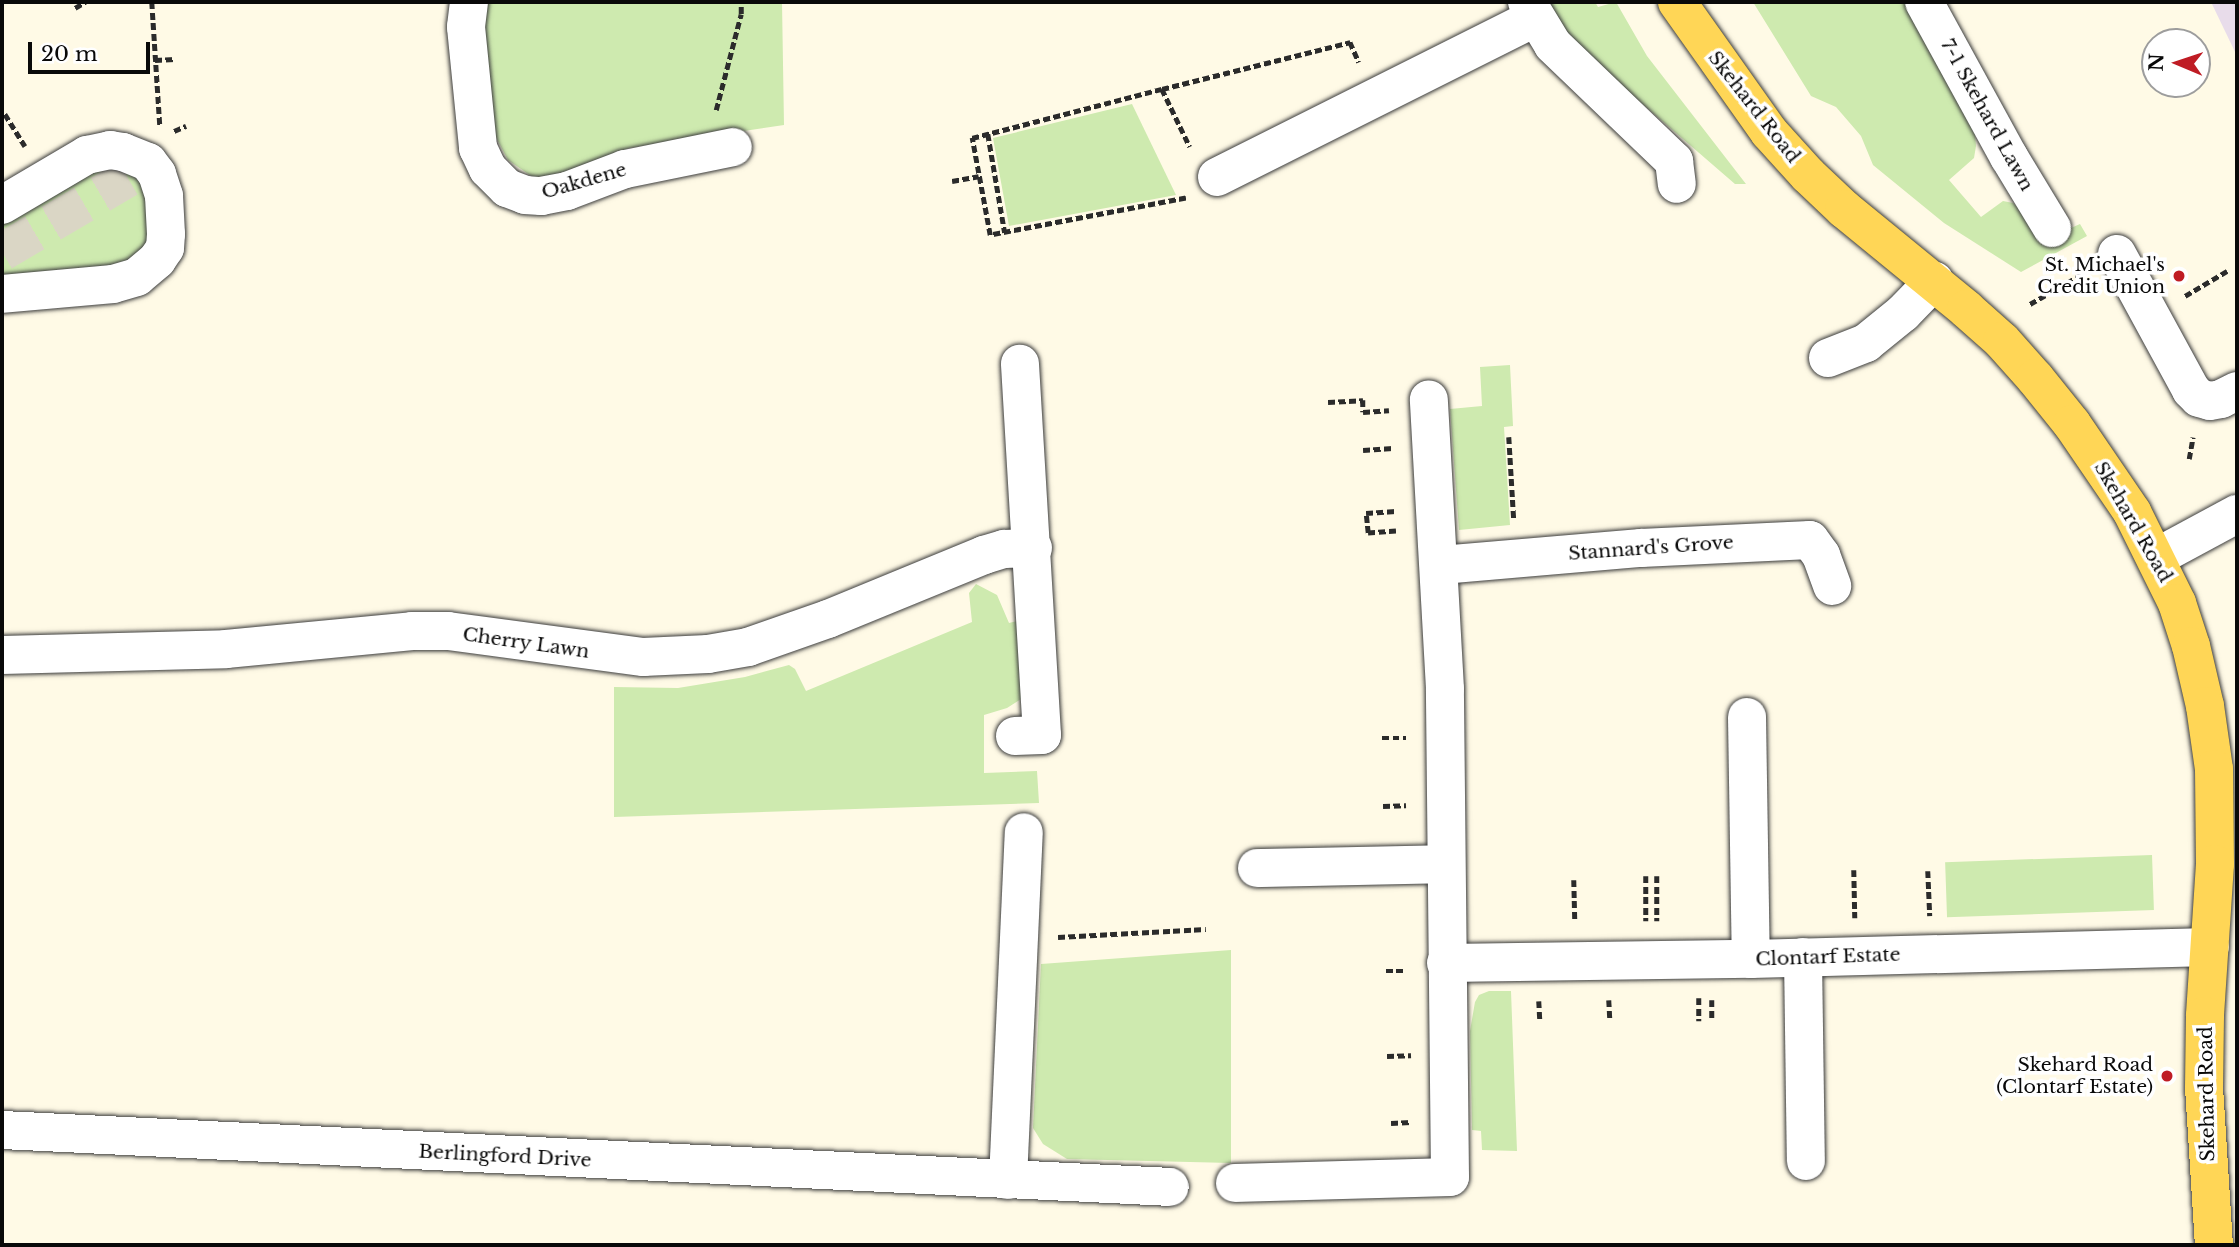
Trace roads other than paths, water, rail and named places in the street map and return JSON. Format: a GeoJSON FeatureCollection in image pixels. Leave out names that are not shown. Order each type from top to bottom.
{"type":"FeatureCollection","features":[{"type":"Feature","properties":{"kind":"main road","name":"Skehard Road"},"geometry":{"type":"LineString","coordinates":[[1677,2],[1769,132],[1808,175],[1844,209],[1934,281],[2002,341],[2064,415],[2102,467],[2157,557],[2191,646],[2205,706],[2214,769],[2215,864],[2204,1087],[2214,1245]]}},
{"type":"Feature","properties":{"kind":"street","name":"Oakdene"},"geometry":{"type":"LineString","coordinates":[[469,2],[466,27],[478,148],[488,169],[507,188],[525,195],[541,196],[567,191],[622,170],[719,149]]}},
{"type":"Feature","properties":{"kind":"street","name":"7-1 Skehard Lawn"},"geometry":{"type":"LineString","coordinates":[[1924,2],[2009,157],[2052,228]]}},
{"type":"Feature","properties":{"kind":"street"},"geometry":{"type":"LineString","coordinates":[[1213,181],[1375,97],[1531,10],[1579,72],[1674,161],[1677,184]]}},
{"type":"Feature","properties":{"kind":"street"},"geometry":{"type":"LineString","coordinates":[[2,205],[87,155],[110,150],[148,162],[157,174],[164,196],[166,234],[164,248],[149,269],[113,284],[2,294]]}},
{"type":"Feature","properties":{"kind":"street"},"geometry":{"type":"LineString","coordinates":[[2118,254],[2190,390],[2199,398],[2221,399],[2237,391]]}},
{"type":"Feature","properties":{"kind":"street"},"geometry":{"type":"LineString","coordinates":[[1828,358],[1866,343],[1903,313],[1934,281]]}},
{"type":"Feature","properties":{"kind":"street"},"geometry":{"type":"LineString","coordinates":[[1016,736],[1042,734],[1020,365]]}},
{"type":"Feature","properties":{"kind":"street"},"geometry":{"type":"LineString","coordinates":[[1235,1183],[1450,1177],[1433,967],[1446,864],[1441,565],[1416,404]]}},
{"type":"Feature","properties":{"kind":"street"},"geometry":{"type":"LineString","coordinates":[[2157,557],[2237,514]]}},
{"type":"Feature","properties":{"kind":"street","name":"Stannard's Grove"},"geometry":{"type":"LineString","coordinates":[[1441,565],[1658,547],[1810,540],[1821,555],[1832,586]]}},
{"type":"Feature","properties":{"kind":"street","name":"Cherry Lawn"},"geometry":{"type":"LineString","coordinates":[[2,655],[226,649],[412,631],[448,631],[632,656],[708,654],[747,646],[828,619],[984,555],[1004,549],[1033,548]]}},
{"type":"Feature","properties":{"kind":"street"},"geometry":{"type":"LineString","coordinates":[[1747,717],[1751,959]]}},
{"type":"Feature","properties":{"kind":"street"},"geometry":{"type":"LineString","coordinates":[[1008,1180],[1024,832]]}},
{"type":"Feature","properties":{"kind":"street"},"geometry":{"type":"LineString","coordinates":[[1257,868],[1446,864]]}},
{"type":"Feature","properties":{"kind":"street","name":"Clontarf Estate"},"geometry":{"type":"LineString","coordinates":[[1433,967],[2210,947]]}},
{"type":"Feature","properties":{"kind":"street"},"geometry":{"type":"LineString","coordinates":[[1803,957],[1807,1161]]}},
{"type":"Feature","properties":{"kind":"street","name":"Berlingford Drive"},"geometry":{"type":"LineString","coordinates":[[2,1130],[1170,1187]]}},
{"type":"Feature","properties":{"kind":"tunnel"},"geometry":{"type":"LineString","coordinates":[[2,252],[128,178]]}},
{"type":"Feature","properties":{"kind":"place","name":"St. Michael's Credit Union"},"geometry":{"type":"Point","coordinates":[2179,276]}},
{"type":"Feature","properties":{"kind":"place","name":"Skehard Road (Clontarf Estate)"},"geometry":{"type":"Point","coordinates":[2167,1076]}}]}
